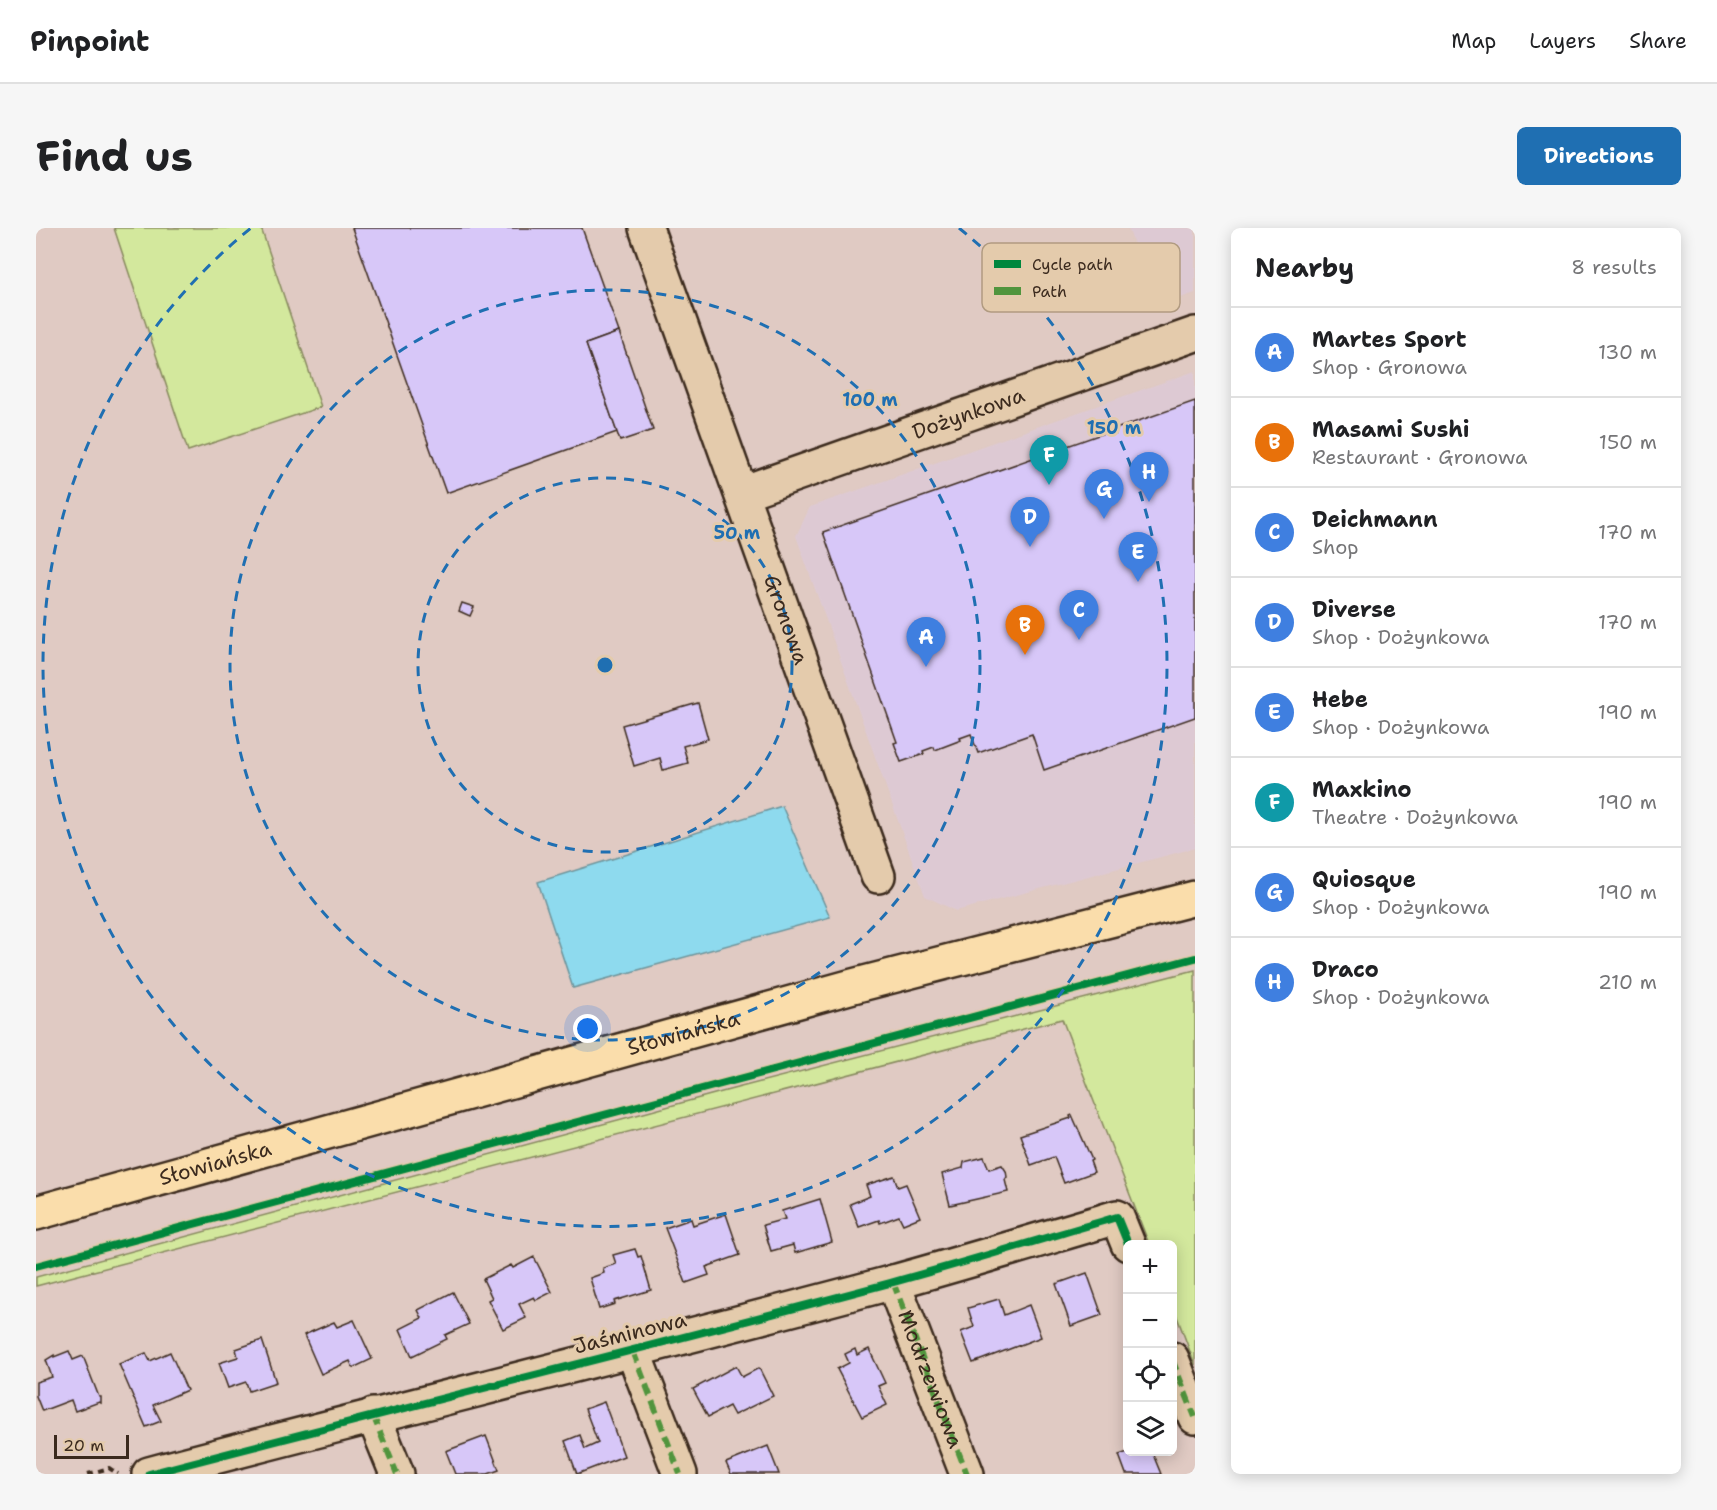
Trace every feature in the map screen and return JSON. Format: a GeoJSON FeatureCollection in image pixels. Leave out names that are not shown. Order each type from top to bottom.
{"type":"FeatureCollection","features":[{"type":"Feature","properties":{"kind":"main road","name":"Słowiańska"},"geometry":{"type":"LineString","coordinates":[[36,1213],[853,986],[1195,898]]}},
{"type":"Feature","properties":{"kind":"street","name":"Gronowa"},"geometry":{"type":"LineString","coordinates":[[646,228],[878,876]]}},
{"type":"Feature","properties":{"kind":"street","name":"Dożynkowa"},"geometry":{"type":"LineString","coordinates":[[742,493],[1195,334]]}},
{"type":"Feature","properties":{"kind":"street","name":"Jaśminowa"},"geometry":{"type":"LineString","coordinates":[[149,1474],[633,1351],[893,1282],[1123,1231]]}},
{"type":"Feature","properties":{"kind":"street","name":"Modrzewiowa"},"geometry":{"type":"LineString","coordinates":[[893,1282],[967,1474]]}},
{"type":"Feature","properties":{"kind":"street"},"geometry":{"type":"LineString","coordinates":[[633,1351],[680,1474]]}},
{"type":"Feature","properties":{"kind":"street"},"geometry":{"type":"LineString","coordinates":[[1177,1370],[1195,1417]]}},
{"type":"Feature","properties":{"kind":"street"},"geometry":{"type":"LineString","coordinates":[[374,1415],[397,1474]]}},
{"type":"Feature","properties":{"kind":"path"},"geometry":{"type":"LineString","coordinates":[[88,1474],[109,1468],[118,1474]]}},
{"type":"Feature","properties":{"kind":"shaded area"},"geometry":{"type":"Polygon","coordinates":[[[1128,228],[1195,228],[1195,293],[1180,298],[1180,243],[1134,243],[1128,228]]]}},
{"type":"Feature","properties":{"kind":"shaded area"},"geometry":{"type":"Polygon","coordinates":[[[1195,371],[1195,848],[956,911],[925,896],[796,536],[810,507],[1195,371]]]}},
{"type":"Feature","properties":{"kind":"green space"},"geometry":{"type":"Polygon","coordinates":[[[114,228],[261,228],[321,407],[188,451],[114,228]]]}},
{"type":"Feature","properties":{"kind":"green space"},"geometry":{"type":"Polygon","coordinates":[[[1195,970],[1195,1365],[1177,1317],[1177,1240],[1147,1240],[1062,1019],[36,1286],[36,1277],[733,1089],[1195,970]]]}},
{"type":"Feature","properties":{"kind":"water"},"geometry":{"type":"Polygon","coordinates":[[[782,806],[830,917],[573,988],[538,882],[782,806]]]}},
{"type":"Feature","properties":{"kind":"building"},"geometry":{"type":"Polygon","coordinates":[[[352,228],[582,228],[619,332],[586,344],[617,432],[446,493],[352,228]]]}},
{"type":"Feature","properties":{"kind":"building"},"geometry":{"type":"Polygon","coordinates":[[[619,332],[653,430],[620,441],[586,344],[619,332]]]}},
{"type":"Feature","properties":{"kind":"building"},"geometry":{"type":"Polygon","coordinates":[[[1195,401],[1195,717],[1044,770],[1032,734],[978,753],[971,734],[935,750],[934,747],[923,751],[924,754],[901,762],[894,743],[897,742],[823,532],[1195,401]]]}},
{"type":"Feature","properties":{"kind":"building"},"geometry":{"type":"Polygon","coordinates":[[[462,603],[474,607],[470,616],[459,611],[462,603]]]}},
{"type":"Feature","properties":{"kind":"building"},"geometry":{"type":"Polygon","coordinates":[[[698,703],[708,739],[683,746],[688,763],[663,770],[660,758],[634,766],[622,725],[698,703]]]}},
{"type":"Feature","properties":{"kind":"building"},"geometry":{"type":"Polygon","coordinates":[[[1072,1115],[1092,1160],[1090,1161],[1094,1172],[1064,1183],[1054,1157],[1031,1165],[1020,1135],[1071,1118],[1072,1115]]]}},
{"type":"Feature","properties":{"kind":"building"},"geometry":{"type":"Polygon","coordinates":[[[984,1157],[989,1169],[1002,1165],[1006,1171],[1005,1180],[1008,1192],[950,1205],[942,1174],[963,1168],[964,1162],[984,1157]]]}},
{"type":"Feature","properties":{"kind":"building"},"geometry":{"type":"Polygon","coordinates":[[[894,1176],[898,1187],[906,1184],[920,1217],[903,1224],[899,1216],[859,1227],[850,1204],[870,1196],[866,1185],[894,1176]]]}},
{"type":"Feature","properties":{"kind":"building"},"geometry":{"type":"Polygon","coordinates":[[[820,1199],[832,1242],[795,1253],[793,1245],[771,1251],[763,1225],[785,1219],[782,1211],[820,1199]]]}},
{"type":"Feature","properties":{"kind":"building"},"geometry":{"type":"Polygon","coordinates":[[[726,1214],[740,1255],[706,1267],[709,1275],[686,1283],[665,1228],[691,1219],[693,1225],[726,1214]]]}},
{"type":"Feature","properties":{"kind":"building"},"geometry":{"type":"Polygon","coordinates":[[[635,1249],[638,1257],[641,1256],[651,1290],[614,1301],[615,1304],[599,1309],[590,1278],[604,1273],[603,1268],[616,1264],[613,1255],[635,1249]]]}},
{"type":"Feature","properties":{"kind":"building"},"geometry":{"type":"Polygon","coordinates":[[[534,1257],[552,1292],[536,1300],[534,1297],[519,1304],[526,1318],[503,1329],[488,1300],[492,1298],[483,1279],[534,1257]]]}},
{"type":"Feature","properties":{"kind":"building"},"geometry":{"type":"Polygon","coordinates":[[[1087,1273],[1102,1315],[1071,1326],[1056,1284],[1087,1273]]]}},
{"type":"Feature","properties":{"kind":"building"},"geometry":{"type":"Polygon","coordinates":[[[453,1292],[469,1324],[445,1335],[447,1339],[412,1356],[400,1329],[422,1318],[418,1310],[453,1292]]]}},
{"type":"Feature","properties":{"kind":"building"},"geometry":{"type":"Polygon","coordinates":[[[999,1299],[1004,1315],[1029,1305],[1041,1337],[973,1363],[961,1332],[974,1327],[968,1308],[999,1299]]]}},
{"type":"Feature","properties":{"kind":"building"},"geometry":{"type":"Polygon","coordinates":[[[354,1320],[372,1359],[353,1368],[350,1361],[321,1374],[304,1335],[334,1322],[337,1327],[354,1320]]]}},
{"type":"Feature","properties":{"kind":"building"},"geometry":{"type":"Polygon","coordinates":[[[262,1340],[276,1382],[249,1391],[246,1382],[228,1388],[219,1363],[238,1357],[236,1349],[262,1340]]]}},
{"type":"Feature","properties":{"kind":"building"},"geometry":{"type":"Polygon","coordinates":[[[855,1349],[857,1355],[869,1349],[885,1383],[878,1386],[887,1405],[862,1417],[837,1369],[849,1363],[845,1354],[855,1349]]]}},
{"type":"Feature","properties":{"kind":"building"},"geometry":{"type":"Polygon","coordinates":[[[69,1351],[73,1360],[83,1356],[99,1397],[101,1397],[101,1403],[75,1411],[71,1400],[42,1411],[36,1396],[36,1382],[52,1377],[46,1360],[69,1351]]]}},
{"type":"Feature","properties":{"kind":"building"},"geometry":{"type":"Polygon","coordinates":[[[170,1352],[187,1390],[153,1405],[161,1421],[146,1427],[119,1364],[146,1353],[150,1361],[170,1352]]]}},
{"type":"Feature","properties":{"kind":"building"},"geometry":{"type":"Polygon","coordinates":[[[736,1366],[742,1377],[759,1368],[773,1396],[734,1415],[729,1406],[708,1417],[693,1389],[736,1366]]]}},
{"type":"Feature","properties":{"kind":"building"},"geometry":{"type":"Polygon","coordinates":[[[604,1402],[624,1456],[577,1474],[565,1441],[580,1435],[585,1449],[598,1443],[585,1409],[604,1402]]]}},
{"type":"Feature","properties":{"kind":"building"},"geometry":{"type":"Polygon","coordinates":[[[486,1436],[499,1470],[488,1474],[455,1474],[446,1451],[486,1436]]]}},
{"type":"Feature","properties":{"kind":"building"},"geometry":{"type":"Polygon","coordinates":[[[768,1446],[779,1474],[731,1474],[726,1463],[768,1446]]]}},
{"type":"Feature","properties":{"kind":"building"},"geometry":{"type":"Polygon","coordinates":[[[1119,1455],[1154,1456],[1161,1474],[1126,1474],[1119,1455]]]}},
{"type":"Feature","properties":{"kind":"marked path"},"geometry":{"type":"LineString","coordinates":[[893,1282],[967,1474]]}},
{"type":"Feature","properties":{"kind":"marked path"},"geometry":{"type":"LineString","coordinates":[[633,1351],[680,1474]]}},
{"type":"Feature","properties":{"kind":"marked path"},"geometry":{"type":"LineString","coordinates":[[1177,1372],[1195,1417]]}},
{"type":"Feature","properties":{"kind":"marked path"},"geometry":{"type":"LineString","coordinates":[[373,1415],[397,1474]]}},
{"type":"Feature","properties":{"kind":"cycle path"},"geometry":{"type":"LineString","coordinates":[[36,1266],[1195,958]]}},
{"type":"Feature","properties":{"kind":"cycle path"},"geometry":{"type":"LineString","coordinates":[[149,1474],[890,1283],[1117,1217],[1126,1240]]}},
{"type":"Feature","properties":{"kind":"place","name":"Maxkino"},"geometry":{"type":"Point","coordinates":[1049,485]}},
{"type":"Feature","properties":{"kind":"place","name":"Draco"},"geometry":{"type":"Point","coordinates":[1149,502]}},
{"type":"Feature","properties":{"kind":"place","name":"Quiosque"},"geometry":{"type":"Point","coordinates":[1104,519]}},
{"type":"Feature","properties":{"kind":"place","name":"Diverse"},"geometry":{"type":"Point","coordinates":[1030,547]}},
{"type":"Feature","properties":{"kind":"place","name":"Hebe"},"geometry":{"type":"Point","coordinates":[1138,582]}},
{"type":"Feature","properties":{"kind":"place","name":"Deichmann"},"geometry":{"type":"Point","coordinates":[1079,640]}},
{"type":"Feature","properties":{"kind":"place","name":"Masami Sushi"},"geometry":{"type":"Point","coordinates":[1025,655]}},
{"type":"Feature","properties":{"kind":"place","name":"Martes Sport"},"geometry":{"type":"Point","coordinates":[926,667]}}]}
